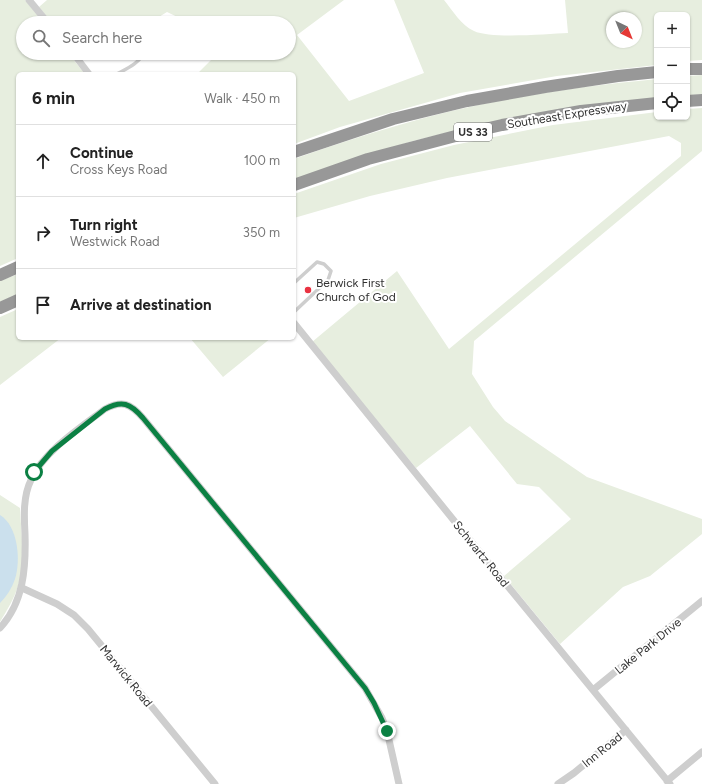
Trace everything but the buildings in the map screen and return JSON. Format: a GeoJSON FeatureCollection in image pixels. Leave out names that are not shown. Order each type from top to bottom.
{"type":"FeatureCollection","features":[{"type":"Feature","properties":{"kind":"highway"},"geometry":{"type":"LineString","coordinates":[[690,69],[702,69]]}},
{"type":"Feature","properties":{"kind":"highway"},"geometry":{"type":"LineString","coordinates":[[296,151],[393,120],[466,101],[552,86],[654,72]]}},
{"type":"Feature","properties":{"kind":"highway"},"geometry":{"type":"LineString","coordinates":[[690,101],[702,100]]}},
{"type":"Feature","properties":{"kind":"highway","name":"Southeast Expressway"},"geometry":{"type":"LineString","coordinates":[[296,184],[368,159],[502,125],[581,111],[654,103]]}},
{"type":"Feature","properties":{"kind":"highway"},"geometry":{"type":"LineString","coordinates":[[0,275],[16,268]]}},
{"type":"Feature","properties":{"kind":"highway"},"geometry":{"type":"LineString","coordinates":[[0,308],[16,301]]}},
{"type":"Feature","properties":{"kind":"street"},"geometry":{"type":"LineString","coordinates":[[29,0],[42,16]]}},
{"type":"Feature","properties":{"kind":"street"},"geometry":{"type":"LineString","coordinates":[[78,60],[87,72]]}},
{"type":"Feature","properties":{"kind":"street","name":"Schwartz Road"},"geometry":{"type":"LineString","coordinates":[[296,325],[669,782]]}},
{"type":"Feature","properties":{"kind":"street"},"geometry":{"type":"LineString","coordinates":[[0,628],[14,606],[22,588],[25,552],[24,517],[26,498],[34,472],[52,451],[105,409],[112,405],[121,403],[129,405],[143,418],[365,688],[387,731],[399,784]]}},
{"type":"Feature","properties":{"kind":"street","name":"Marwick Road"},"geometry":{"type":"LineString","coordinates":[[22,588],[58,604],[74,615],[88,629],[214,784]]}},
{"type":"Feature","properties":{"kind":"street","name":"Lake Park Drive"},"geometry":{"type":"LineString","coordinates":[[594,690],[702,601]]}},
{"type":"Feature","properties":{"kind":"street","name":"Inn Road"},"geometry":{"type":"LineString","coordinates":[[558,784],[574,773],[626,730]]}},
{"type":"Feature","properties":{"kind":"street"},"geometry":{"type":"LineString","coordinates":[[669,782],[702,752]]}},
{"type":"Feature","properties":{"kind":"lane"},"geometry":{"type":"LineString","coordinates":[[121,72],[138,60]]}},
{"type":"Feature","properties":{"kind":"lane"},"geometry":{"type":"LineString","coordinates":[[296,281],[317,262],[324,264],[331,271],[328,280],[296,310]]}},
{"type":"Feature","properties":{"kind":"green space"},"geometry":{"type":"Polygon","coordinates":[[[0,0],[25,0],[38,16],[16,16],[16,60],[74,60],[83,72],[16,72],[16,259],[0,266],[0,0]]]}},
{"type":"Feature","properties":{"kind":"green space"},"geometry":{"type":"Polygon","coordinates":[[[47,0],[344,0],[297,35],[349,101],[424,73],[394,0],[444,0],[465,25],[474,31],[492,35],[533,35],[568,33],[565,0],[702,0],[702,60],[690,61],[690,12],[654,12],[654,65],[557,76],[460,93],[340,127],[296,143],[296,72],[199,72],[211,60],[296,60],[296,16],[175,16],[167,12],[160,16],[46,16],[39,7],[47,0]]]}},
{"type":"Feature","properties":{"kind":"green space"},"geometry":{"type":"Polygon","coordinates":[[[702,75],[702,94],[690,96],[690,76],[702,75]]]}},
{"type":"Feature","properties":{"kind":"green space"},"geometry":{"type":"Polygon","coordinates":[[[654,79],[654,98],[486,123],[413,141],[335,165],[296,179],[296,158],[345,141],[450,111],[523,96],[654,79]]]}},
{"type":"Feature","properties":{"kind":"green space"},"geometry":{"type":"Polygon","coordinates":[[[702,108],[702,151],[474,341],[472,374],[493,407],[505,421],[587,477],[702,519],[702,534],[650,576],[623,587],[560,644],[504,576],[571,519],[539,487],[517,484],[470,426],[416,468],[312,342],[397,271],[449,349],[681,156],[681,143],[669,136],[447,178],[370,196],[296,217],[296,193],[381,164],[454,145],[553,125],[654,112],[654,120],[690,120],[690,109],[702,108]]]}},
{"type":"Feature","properties":{"kind":"green space"},"geometry":{"type":"Polygon","coordinates":[[[16,275],[16,295],[0,302],[0,281],[16,275]]]}},
{"type":"Feature","properties":{"kind":"green space"},"geometry":{"type":"Polygon","coordinates":[[[16,310],[16,340],[58,340],[0,385],[0,317],[16,310]]]}},
{"type":"Feature","properties":{"kind":"green space"},"geometry":{"type":"Polygon","coordinates":[[[192,340],[269,340],[223,377],[192,340]]]}},
{"type":"Feature","properties":{"kind":"green space"},"geometry":{"type":"Polygon","coordinates":[[[0,495],[20,508],[22,567],[16,591],[0,622],[0,495]]]}},
{"type":"Feature","properties":{"kind":"water"},"geometry":{"type":"Polygon","coordinates":[[[0,515],[11,527],[14,535],[18,553],[18,563],[12,586],[0,603],[0,515]]]}},
{"type":"Feature","properties":{"kind":"place","name":"Berwick First Church of God"},"geometry":{"type":"Point","coordinates":[308,290]}},
{"type":"Feature","properties":{"kind":"route"},"geometry":{"type":"LineString","coordinates":[[34,472],[52,451],[105,409],[112,405],[121,403],[129,405],[136,410],[365,688],[382,718],[387,731]]}}]}
